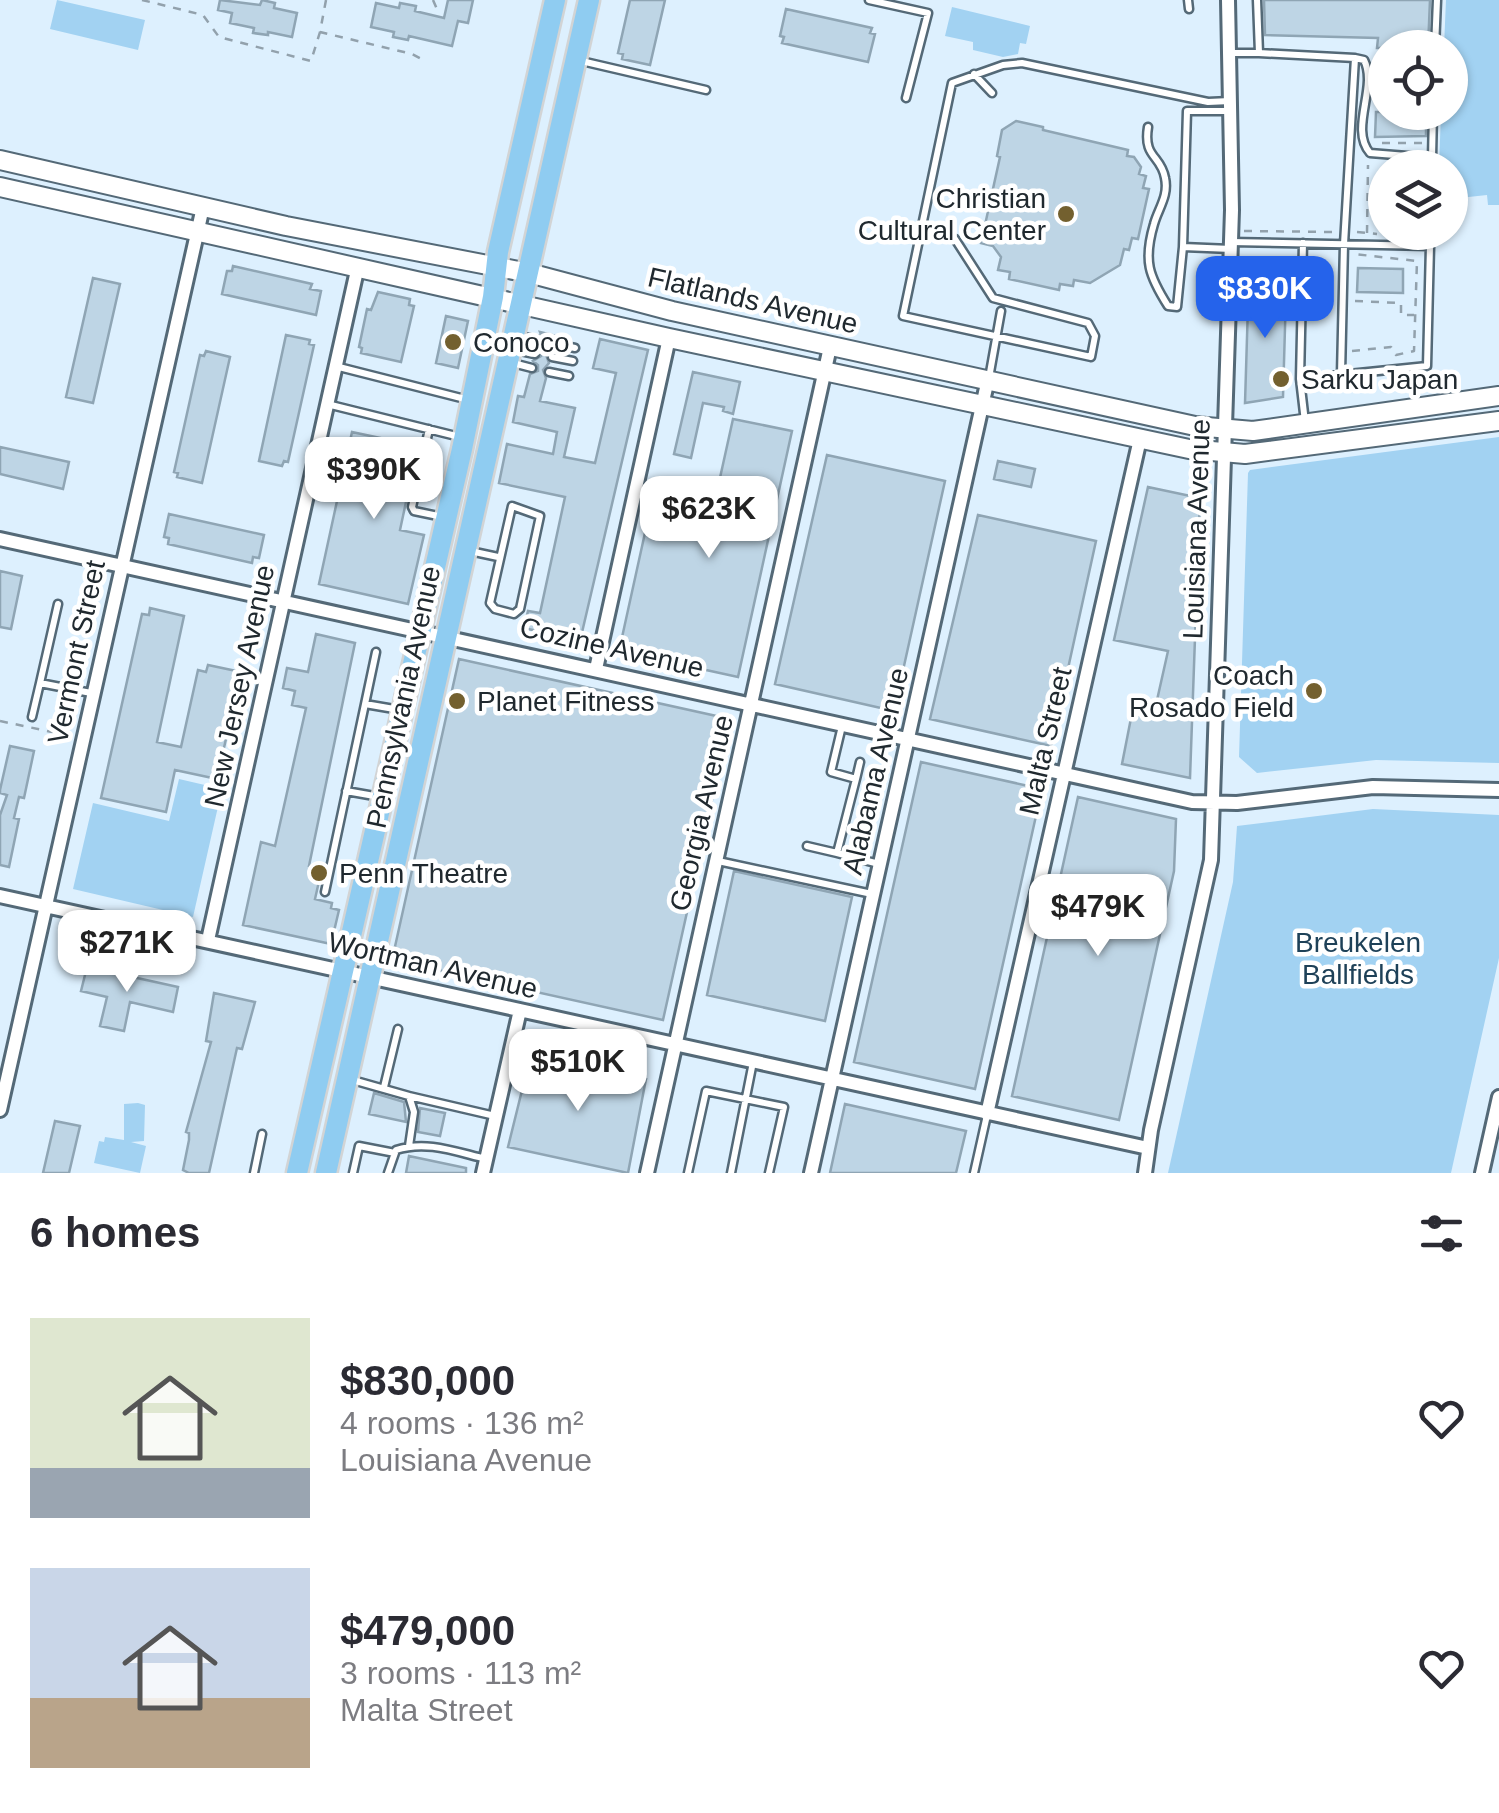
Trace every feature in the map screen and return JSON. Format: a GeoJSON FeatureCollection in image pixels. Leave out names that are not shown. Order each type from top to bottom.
{"type":"FeatureCollection","features":[{"type":"Feature","properties":{"kind":"main road","name":"Pennsylvania Avenue"},"geometry":{"type":"LineString","coordinates":[[297,1173],[464,438],[496,266],[555,0]]}},
{"type":"Feature","properties":{"kind":"main road","name":"Pennsylvania Avenue"},"geometry":{"type":"LineString","coordinates":[[326,1173],[589,0]]}},
{"type":"Feature","properties":{"kind":"main road","name":"Flatlands Avenue"},"geometry":{"type":"LineString","coordinates":[[0,160],[529,273],[672,312],[1195,426],[1252,431],[1499,396]]}},
{"type":"Feature","properties":{"kind":"main road","name":"Flatlands Avenue"},"geometry":{"type":"LineString","coordinates":[[0,186],[670,338],[1189,450],[1245,454],[1499,421]]}},
{"type":"Feature","properties":{"kind":"street","name":"Louisiana Avenue"},"geometry":{"type":"LineString","coordinates":[[1144,1173],[1211,860],[1231,245],[1228,0]]}},
{"type":"Feature","properties":{"kind":"street","name":"Vermont Street"},"geometry":{"type":"LineString","coordinates":[[0,1110],[202,206]]}},
{"type":"Feature","properties":{"kind":"street","name":"New Jersey Avenue"},"geometry":{"type":"LineString","coordinates":[[208,940],[358,266]]}},
{"type":"Feature","properties":{"kind":"street"},"geometry":{"type":"LineString","coordinates":[[596,669],[670,338]]}},
{"type":"Feature","properties":{"kind":"street","name":"Georgia Avenue"},"geometry":{"type":"LineString","coordinates":[[647,1173],[830,346]]}},
{"type":"Feature","properties":{"kind":"street","name":"Alabama Avenue"},"geometry":{"type":"LineString","coordinates":[[811,1173],[988,379]]}},
{"type":"Feature","properties":{"kind":"street","name":"Malta Street"},"geometry":{"type":"LineString","coordinates":[[987,1114],[1140,439]]}},
{"type":"Feature","properties":{"kind":"street","name":"Cozine Avenue"},"geometry":{"type":"LineString","coordinates":[[0,539],[1214,804],[1373,787],[1499,790]]}},
{"type":"Feature","properties":{"kind":"street","name":"Wortman Avenue"},"geometry":{"type":"LineString","coordinates":[[0,896],[1148,1148]]}},
{"type":"Feature","properties":{"kind":"street"},"geometry":{"type":"LineString","coordinates":[[485,1166],[520,1010]]}},
{"type":"Feature","properties":{"kind":"street"},"geometry":{"type":"LineString","coordinates":[[1482,1173],[1499,1097]]}},
{"type":"Feature","properties":{"kind":"lane"},"geometry":{"type":"LineString","coordinates":[[869,0],[928,14],[906,98]]}},
{"type":"Feature","properties":{"kind":"lane"},"geometry":{"type":"LineString","coordinates":[[1257,0],[1259,53]]}},
{"type":"Feature","properties":{"kind":"lane"},"geometry":{"type":"LineString","coordinates":[[1436,30],[1437,0]]}},
{"type":"Feature","properties":{"kind":"lane"},"geometry":{"type":"LineString","coordinates":[[1230,52],[1364,60],[1369,72],[1363,140],[1368,150]]}},
{"type":"Feature","properties":{"kind":"lane"},"geometry":{"type":"LineString","coordinates":[[1341,374],[1355,58]]}},
{"type":"Feature","properties":{"kind":"lane"},"geometry":{"type":"LineString","coordinates":[[576,60],[706,90]]}},
{"type":"Feature","properties":{"kind":"lane"},"geometry":{"type":"LineString","coordinates":[[955,239],[993,298],[1088,323],[1095,336],[1088,358],[907,319],[902,312],[952,82],[1022,63],[1231,106]]}},
{"type":"Feature","properties":{"kind":"lane"},"geometry":{"type":"LineString","coordinates":[[974,74],[992,93]]}},
{"type":"Feature","properties":{"kind":"lane"},"geometry":{"type":"LineString","coordinates":[[1148,127],[1146,143],[1166,179],[1163,206],[1154,224],[1148,273],[1168,306],[1175,309],[1183,247],[1187,111],[1231,106]]}},
{"type":"Feature","properties":{"kind":"lane"},"geometry":{"type":"LineString","coordinates":[[1303,244],[1300,378],[1305,424]]}},
{"type":"Feature","properties":{"kind":"lane"},"geometry":{"type":"LineString","coordinates":[[1183,247],[1430,246],[1427,366],[1300,378]]}},
{"type":"Feature","properties":{"kind":"lane"},"geometry":{"type":"LineString","coordinates":[[988,379],[1001,311]]}},
{"type":"Feature","properties":{"kind":"lane"},"geometry":{"type":"LineString","coordinates":[[512,349],[538,340]]}},
{"type":"Feature","properties":{"kind":"lane"},"geometry":{"type":"LineString","coordinates":[[556,344],[576,348]]}},
{"type":"Feature","properties":{"kind":"lane"},"geometry":{"type":"LineString","coordinates":[[512,349],[535,354]]}},
{"type":"Feature","properties":{"kind":"lane"},"geometry":{"type":"LineString","coordinates":[[512,349],[532,368]]}},
{"type":"Feature","properties":{"kind":"lane"},"geometry":{"type":"LineString","coordinates":[[552,357],[573,362]]}},
{"type":"Feature","properties":{"kind":"lane"},"geometry":{"type":"LineString","coordinates":[[334,366],[472,400]]}},
{"type":"Feature","properties":{"kind":"lane"},"geometry":{"type":"LineString","coordinates":[[549,372],[570,376]]}},
{"type":"Feature","properties":{"kind":"lane"},"geometry":{"type":"LineString","coordinates":[[326,404],[464,438]]}},
{"type":"Feature","properties":{"kind":"lane"},"geometry":{"type":"LineString","coordinates":[[429,429],[412,507],[414,511],[445,518]]}},
{"type":"Feature","properties":{"kind":"lane"},"geometry":{"type":"LineString","coordinates":[[512,506],[540,516],[520,610],[514,614],[495,609],[490,602],[498,557],[512,506]]}},
{"type":"Feature","properties":{"kind":"lane"},"geometry":{"type":"LineString","coordinates":[[464,550],[498,557]]}},
{"type":"Feature","properties":{"kind":"lane"},"geometry":{"type":"LineString","coordinates":[[32,717],[58,604]]}},
{"type":"Feature","properties":{"kind":"lane"},"geometry":{"type":"LineString","coordinates":[[325,892],[376,652]]}},
{"type":"Feature","properties":{"kind":"lane"},"geometry":{"type":"LineString","coordinates":[[40,684],[92,694]]}},
{"type":"Feature","properties":{"kind":"lane"},"geometry":{"type":"LineString","coordinates":[[365,704],[401,710]]}},
{"type":"Feature","properties":{"kind":"lane"},"geometry":{"type":"LineString","coordinates":[[842,724],[831,772],[856,779]]}},
{"type":"Feature","properties":{"kind":"lane"},"geometry":{"type":"LineString","coordinates":[[837,853],[860,762]]}},
{"type":"Feature","properties":{"kind":"lane"},"geometry":{"type":"LineString","coordinates":[[346,791],[381,798]]}},
{"type":"Feature","properties":{"kind":"lane"},"geometry":{"type":"LineString","coordinates":[[807,846],[880,864]]}},
{"type":"Feature","properties":{"kind":"lane"},"geometry":{"type":"LineString","coordinates":[[716,861],[873,894]]}},
{"type":"Feature","properties":{"kind":"lane"},"geometry":{"type":"LineString","coordinates":[[384,1087],[398,1029]]}},
{"type":"Feature","properties":{"kind":"lane"},"geometry":{"type":"LineString","coordinates":[[731,1173],[753,1061]]}},
{"type":"Feature","properties":{"kind":"lane"},"geometry":{"type":"LineString","coordinates":[[347,1078],[496,1116]]}},
{"type":"Feature","properties":{"kind":"lane"},"geometry":{"type":"LineString","coordinates":[[688,1173],[706,1091],[784,1107],[769,1173]]}},
{"type":"Feature","properties":{"kind":"lane"},"geometry":{"type":"LineString","coordinates":[[409,1146],[414,1112],[410,1096]]}},
{"type":"Feature","properties":{"kind":"lane"},"geometry":{"type":"LineString","coordinates":[[974,1173],[987,1114]]}},
{"type":"Feature","properties":{"kind":"lane"},"geometry":{"type":"LineString","coordinates":[[254,1173],[262,1134]]}},
{"type":"Feature","properties":{"kind":"lane"},"geometry":{"type":"LineString","coordinates":[[353,1173],[359,1146],[395,1153],[409,1146],[425,1145],[485,1166]]}},
{"type":"Feature","properties":{"kind":"lane"},"geometry":{"type":"LineString","coordinates":[[388,1173],[395,1153]]}},
{"type":"Feature","properties":{"kind":"path"},"geometry":{"type":"LineString","coordinates":[[142,0],[203,15],[218,37],[311,61],[326,0]]}},
{"type":"Feature","properties":{"kind":"path"},"geometry":{"type":"LineString","coordinates":[[433,0],[439,14]]}},
{"type":"Feature","properties":{"kind":"path"},"geometry":{"type":"LineString","coordinates":[[320,32],[425,60]]}},
{"type":"Feature","properties":{"kind":"path"},"geometry":{"type":"LineString","coordinates":[[1371,150],[1372,142],[1425,144]]}},
{"type":"Feature","properties":{"kind":"path"},"geometry":{"type":"LineString","coordinates":[[1244,231],[1367,233],[1368,206]]}},
{"type":"Feature","properties":{"kind":"path"},"geometry":{"type":"LineString","coordinates":[[1351,362],[1352,351],[1390,347],[1396,354],[1414,351],[1416,316],[1417,261],[1354,257],[1356,232]]}},
{"type":"Feature","properties":{"kind":"path"},"geometry":{"type":"LineString","coordinates":[[1353,301],[1401,303],[1400,315],[1416,316]]}},
{"type":"Feature","properties":{"kind":"path"},"geometry":{"type":"LineString","coordinates":[[0,721],[82,739]]}},
{"type":"Feature","properties":{"kind":"green space"},"geometry":{"type":"Polygon","coordinates":[[[57,0],[145,20],[138,50],[50,29],[57,0]]]}},
{"type":"Feature","properties":{"kind":"green space"},"geometry":{"type":"Polygon","coordinates":[[[1446,0],[1499,0],[1499,205],[1488,205],[1487,195],[1468,197],[1468,150],[1440,150],[1440,130],[1468,130],[1468,30],[1445,30],[1446,0]]]}},
{"type":"Feature","properties":{"kind":"green space"},"geometry":{"type":"Polygon","coordinates":[[[952,7],[1030,26],[1026,44],[1020,43],[1018,54],[1003,57],[973,50],[973,42],[945,36],[952,7]]]}},
{"type":"Feature","properties":{"kind":"green space"},"geometry":{"type":"Polygon","coordinates":[[[1499,437],[1499,763],[1376,760],[1257,773],[1239,757],[1250,470],[1499,437]]]}},
{"type":"Feature","properties":{"kind":"green space"},"geometry":{"type":"Polygon","coordinates":[[[179,779],[222,789],[193,917],[73,889],[93,803],[169,821],[179,779]]]}},
{"type":"Feature","properties":{"kind":"green space","name":"Breukelen Ballfields"},"geometry":{"type":"Polygon","coordinates":[[[1373,809],[1499,815],[1499,958],[1451,1173],[1168,1173],[1233,882],[1237,826],[1373,809]]]}},
{"type":"Feature","properties":{"kind":"green space"},"geometry":{"type":"Polygon","coordinates":[[[124,1104],[145,1105],[144,1141],[131,1142],[146,1146],[140,1173],[94,1163],[99,1141],[104,1142],[105,1137],[124,1140],[124,1104]]]}},
{"type":"Feature","properties":{"kind":"building"},"geometry":{"type":"Polygon","coordinates":[[[220,0],[260,5],[262,0],[275,3],[274,8],[297,13],[292,37],[253,33],[254,28],[230,23],[232,13],[218,10],[220,0]]]}},
{"type":"Feature","properties":{"kind":"building"},"geometry":{"type":"Polygon","coordinates":[[[448,0],[473,0],[468,23],[458,21],[452,46],[409,36],[408,40],[393,37],[394,32],[371,27],[376,3],[399,8],[400,3],[416,6],[415,11],[444,18],[448,0]]]}},
{"type":"Feature","properties":{"kind":"building"},"geometry":{"type":"Polygon","coordinates":[[[630,0],[665,0],[650,65],[622,59],[623,54],[618,53],[630,0]]]}},
{"type":"Feature","properties":{"kind":"building"},"geometry":{"type":"Polygon","coordinates":[[[1264,0],[1430,0],[1429,30],[1368,30],[1368,38],[1265,35],[1264,0]]]}},
{"type":"Feature","properties":{"kind":"building"},"geometry":{"type":"Polygon","coordinates":[[[786,9],[872,28],[870,33],[875,34],[868,62],[782,43],[786,9]]]}},
{"type":"Feature","properties":{"kind":"building","name":"Christian Cultural Center"},"geometry":{"type":"Polygon","coordinates":[[[1016,121],[1128,150],[1127,156],[1134,157],[1141,167],[1139,174],[1146,176],[1143,188],[1149,189],[1138,239],[1132,238],[1129,250],[1124,249],[1120,265],[1090,283],[1074,280],[1073,286],[1060,284],[1059,290],[1009,279],[1010,272],[998,270],[1001,257],[993,246],[981,243],[1002,130],[1016,121]]]}},
{"type":"Feature","properties":{"kind":"building"},"geometry":{"type":"Polygon","coordinates":[[[1375,130],[1426,130],[1426,136],[1375,137],[1375,130]]]}},
{"type":"Feature","properties":{"kind":"building"},"geometry":{"type":"Polygon","coordinates":[[[233,266],[312,284],[310,289],[321,291],[316,315],[222,294],[227,271],[232,271],[233,266]]]}},
{"type":"Feature","properties":{"kind":"building"},"geometry":{"type":"Polygon","coordinates":[[[1358,268],[1403,269],[1403,293],[1357,292],[1358,268]]]}},
{"type":"Feature","properties":{"kind":"building"},"geometry":{"type":"Polygon","coordinates":[[[1249,272],[1286,293],[1283,397],[1245,403],[1249,272]]]}},
{"type":"Feature","properties":{"kind":"building"},"geometry":{"type":"Polygon","coordinates":[[[93,278],[120,284],[93,403],[66,397],[93,278]]]}},
{"type":"Feature","properties":{"kind":"building"},"geometry":{"type":"Polygon","coordinates":[[[378,292],[410,299],[409,305],[414,306],[401,362],[361,353],[359,347],[367,309],[371,310],[378,292]]]}},
{"type":"Feature","properties":{"kind":"building"},"geometry":{"type":"Polygon","coordinates":[[[446,316],[468,321],[458,368],[436,363],[446,316]]]}},
{"type":"Feature","properties":{"kind":"building"},"geometry":{"type":"Polygon","coordinates":[[[540,332],[556,336],[550,342],[553,350],[546,355],[549,363],[543,370],[546,378],[540,401],[575,408],[564,457],[595,463],[616,373],[593,368],[600,339],[648,350],[580,641],[524,628],[528,611],[540,613],[565,497],[499,483],[507,444],[553,454],[557,432],[513,422],[518,396],[524,397],[530,374],[538,371],[533,361],[541,356],[536,347],[544,342],[540,332]]]}},
{"type":"Feature","properties":{"kind":"building"},"geometry":{"type":"Polygon","coordinates":[[[286,335],[310,340],[309,344],[314,345],[288,462],[284,461],[282,466],[259,461],[286,335]]]}},
{"type":"Feature","properties":{"kind":"building"},"geometry":{"type":"Polygon","coordinates":[[[206,351],[230,357],[202,483],[177,477],[174,472],[200,355],[204,356],[206,351]]]}},
{"type":"Feature","properties":{"kind":"building"},"geometry":{"type":"Polygon","coordinates":[[[693,372],[740,382],[733,414],[723,411],[724,407],[703,403],[691,458],[674,454],[693,372]]]}},
{"type":"Feature","properties":{"kind":"building"},"geometry":{"type":"Polygon","coordinates":[[[733,419],[792,431],[738,677],[619,651],[652,501],[712,514],[733,419]]]}},
{"type":"Feature","properties":{"kind":"building"},"geometry":{"type":"Polygon","coordinates":[[[352,432],[418,446],[400,530],[424,535],[408,604],[319,584],[352,432]]]}},
{"type":"Feature","properties":{"kind":"building"},"geometry":{"type":"Polygon","coordinates":[[[0,447],[69,462],[63,489],[0,474],[0,447]]]}},
{"type":"Feature","properties":{"kind":"building"},"geometry":{"type":"Polygon","coordinates":[[[827,455],[945,481],[894,711],[775,684],[827,455]]]}},
{"type":"Feature","properties":{"kind":"building"},"geometry":{"type":"Polygon","coordinates":[[[998,461],[1035,469],[1031,487],[994,479],[998,461]]]}},
{"type":"Feature","properties":{"kind":"building"},"geometry":{"type":"Polygon","coordinates":[[[1148,487],[1200,498],[1190,778],[1122,764],[1132,713],[1153,718],[1168,651],[1114,640],[1148,487]]]}},
{"type":"Feature","properties":{"kind":"building"},"geometry":{"type":"Polygon","coordinates":[[[169,514],[264,535],[259,558],[253,557],[252,563],[168,544],[169,538],[164,537],[169,514]]]}},
{"type":"Feature","properties":{"kind":"building"},"geometry":{"type":"Polygon","coordinates":[[[978,515],[1096,541],[1051,746],[930,719],[978,515]]]}},
{"type":"Feature","properties":{"kind":"building"},"geometry":{"type":"Polygon","coordinates":[[[0,571],[22,576],[11,629],[0,627],[0,571]]]}},
{"type":"Feature","properties":{"kind":"building"},"geometry":{"type":"Polygon","coordinates":[[[150,608],[184,616],[157,742],[181,747],[198,670],[206,672],[208,665],[241,672],[217,779],[175,770],[166,812],[101,798],[142,614],[149,615],[150,608]]]}},
{"type":"Feature","properties":{"kind":"building"},"geometry":{"type":"Polygon","coordinates":[[[316,634],[355,643],[309,866],[322,868],[315,899],[332,903],[331,908],[339,910],[331,944],[243,925],[261,842],[275,846],[306,708],[292,705],[295,691],[283,688],[287,668],[308,672],[316,634]]]}},
{"type":"Feature","properties":{"kind":"building"},"geometry":{"type":"Polygon","coordinates":[[[459,659],[730,719],[663,1020],[392,960],[459,659]]]}},
{"type":"Feature","properties":{"kind":"building"},"geometry":{"type":"Polygon","coordinates":[[[10,746],[34,751],[24,798],[19,797],[14,818],[19,819],[9,867],[0,865],[0,815],[7,795],[0,790],[10,746]]]}},
{"type":"Feature","properties":{"kind":"building"},"geometry":{"type":"Polygon","coordinates":[[[921,762],[1042,789],[975,1089],[854,1062],[921,762]]]}},
{"type":"Feature","properties":{"kind":"building"},"geometry":{"type":"Polygon","coordinates":[[[1078,797],[1176,819],[1174,871],[1119,1120],[1012,1096],[1078,797]]]}},
{"type":"Feature","properties":{"kind":"building"},"geometry":{"type":"Polygon","coordinates":[[[734,871],[852,897],[825,1021],[707,995],[734,871]]]}},
{"type":"Feature","properties":{"kind":"building"},"geometry":{"type":"Polygon","coordinates":[[[87,967],[178,987],[173,1012],[130,1002],[124,1031],[100,1026],[107,997],[81,991],[87,967]]]}},
{"type":"Feature","properties":{"kind":"building"},"geometry":{"type":"Polygon","coordinates":[[[214,993],[255,1002],[242,1049],[237,1048],[209,1173],[189,1173],[183,1170],[189,1140],[186,1132],[211,1042],[206,1041],[214,993]]]}},
{"type":"Feature","properties":{"kind":"building"},"geometry":{"type":"Polygon","coordinates":[[[531,1054],[646,1079],[628,1173],[508,1147],[531,1054]]]}},
{"type":"Feature","properties":{"kind":"building"},"geometry":{"type":"Polygon","coordinates":[[[374,1093],[404,1102],[406,1122],[369,1114],[374,1093]]]}},
{"type":"Feature","properties":{"kind":"building"},"geometry":{"type":"Polygon","coordinates":[[[845,1104],[966,1131],[956,1173],[830,1173],[845,1104]]]}},
{"type":"Feature","properties":{"kind":"building"},"geometry":{"type":"Polygon","coordinates":[[[420,1108],[445,1113],[440,1136],[418,1132],[420,1108]]]}},
{"type":"Feature","properties":{"kind":"building"},"geometry":{"type":"Polygon","coordinates":[[[55,1121],[80,1126],[69,1173],[43,1173],[55,1121]]]}},
{"type":"Feature","properties":{"kind":"building"},"geometry":{"type":"Polygon","coordinates":[[[409,1156],[466,1168],[466,1173],[406,1173],[409,1156]]]}},
{"type":"Feature","properties":{"kind":"place","name":"Christian Cultural Center"},"geometry":{"type":"Point","coordinates":[1066,214]}},
{"type":"Feature","properties":{"kind":"place","name":"Conoco"},"geometry":{"type":"Point","coordinates":[453,342]}},
{"type":"Feature","properties":{"kind":"place","name":"Sarku Japan"},"geometry":{"type":"Point","coordinates":[1281,379]}},
{"type":"Feature","properties":{"kind":"place","name":"Coach Rosado Field"},"geometry":{"type":"Point","coordinates":[1314,691]}},
{"type":"Feature","properties":{"kind":"place","name":"Planet Fitness"},"geometry":{"type":"Point","coordinates":[457,701]}},
{"type":"Feature","properties":{"kind":"place","name":"Penn Theatre"},"geometry":{"type":"Point","coordinates":[319,873]}}]}
